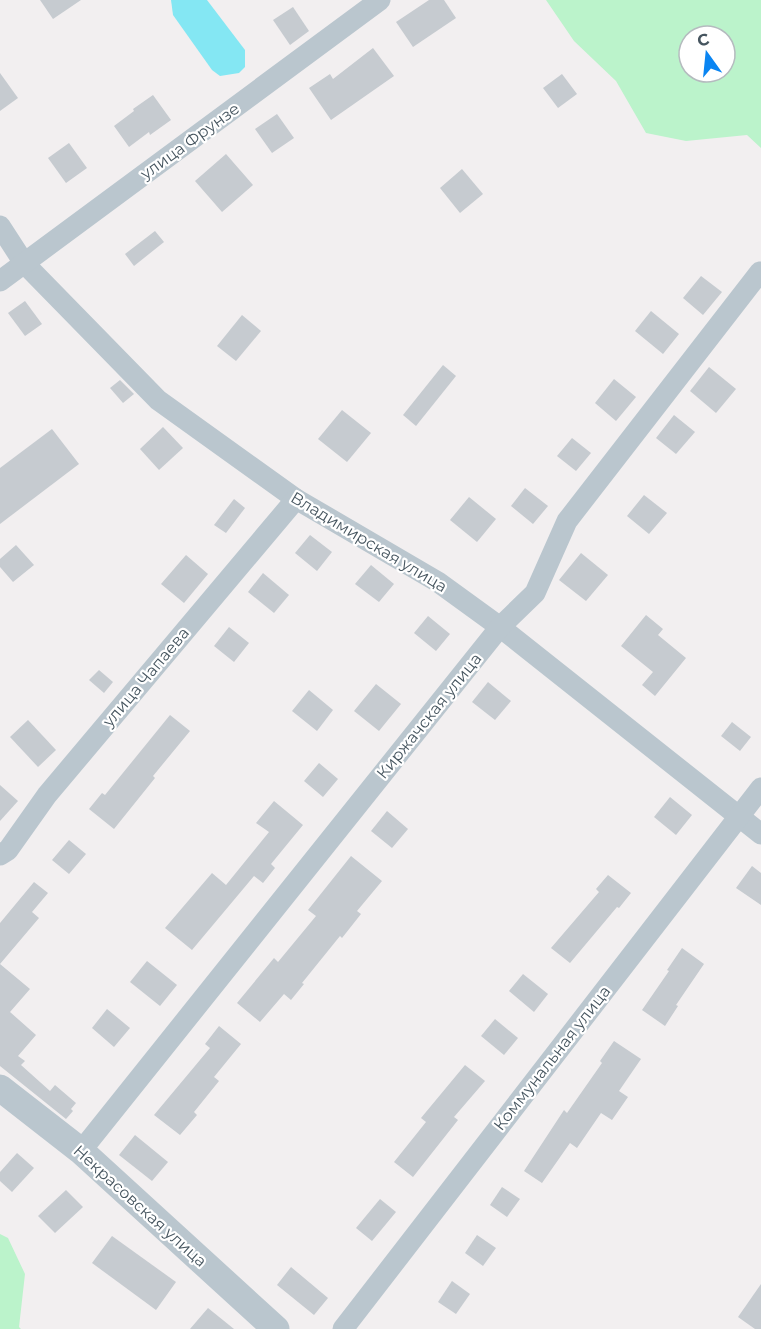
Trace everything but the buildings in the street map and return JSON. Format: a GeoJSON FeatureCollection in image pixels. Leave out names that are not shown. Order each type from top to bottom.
{"type":"FeatureCollection","features":[{"type":"Feature","properties":{"kind":"street","name":"улица Фрунзе"},"geometry":{"type":"LineString","coordinates":[[0,281],[380,0]]}},
{"type":"Feature","properties":{"kind":"street","name":"Владимирская улица"},"geometry":{"type":"LineString","coordinates":[[0,226],[24,263],[158,400],[296,499],[438,582],[500,627],[761,834]]}},
{"type":"Feature","properties":{"kind":"street","name":"Киржачская улица"},"geometry":{"type":"LineString","coordinates":[[81,1151],[500,627],[535,593],[567,521],[760,272]]}},
{"type":"Feature","properties":{"kind":"street","name":"улица Чапаева"},"geometry":{"type":"LineString","coordinates":[[0,855],[8,850],[47,795],[296,499]]}},
{"type":"Feature","properties":{"kind":"street","name":"Коммунальная улица"},"geometry":{"type":"LineString","coordinates":[[343,1329],[761,788]]}},
{"type":"Feature","properties":{"kind":"street","name":"Некрасовская улица"},"geometry":{"type":"LineString","coordinates":[[0,1088],[81,1151],[276,1329]]}},
{"type":"Feature","properties":{"kind":"green space"},"geometry":{"type":"Polygon","coordinates":[[[546,0],[761,0],[761,148],[747,135],[686,141],[646,133],[616,81],[574,41],[546,0]]]}},
{"type":"Feature","properties":{"kind":"green space"},"geometry":{"type":"Polygon","coordinates":[[[0,1234],[8,1238],[25,1274],[19,1327],[21,1329],[0,1329],[0,1234]]]}},
{"type":"Feature","properties":{"kind":"water"},"geometry":{"type":"Polygon","coordinates":[[[171,0],[207,0],[245,50],[245,67],[239,73],[220,76],[212,70],[173,15],[171,0]]]}}]}
